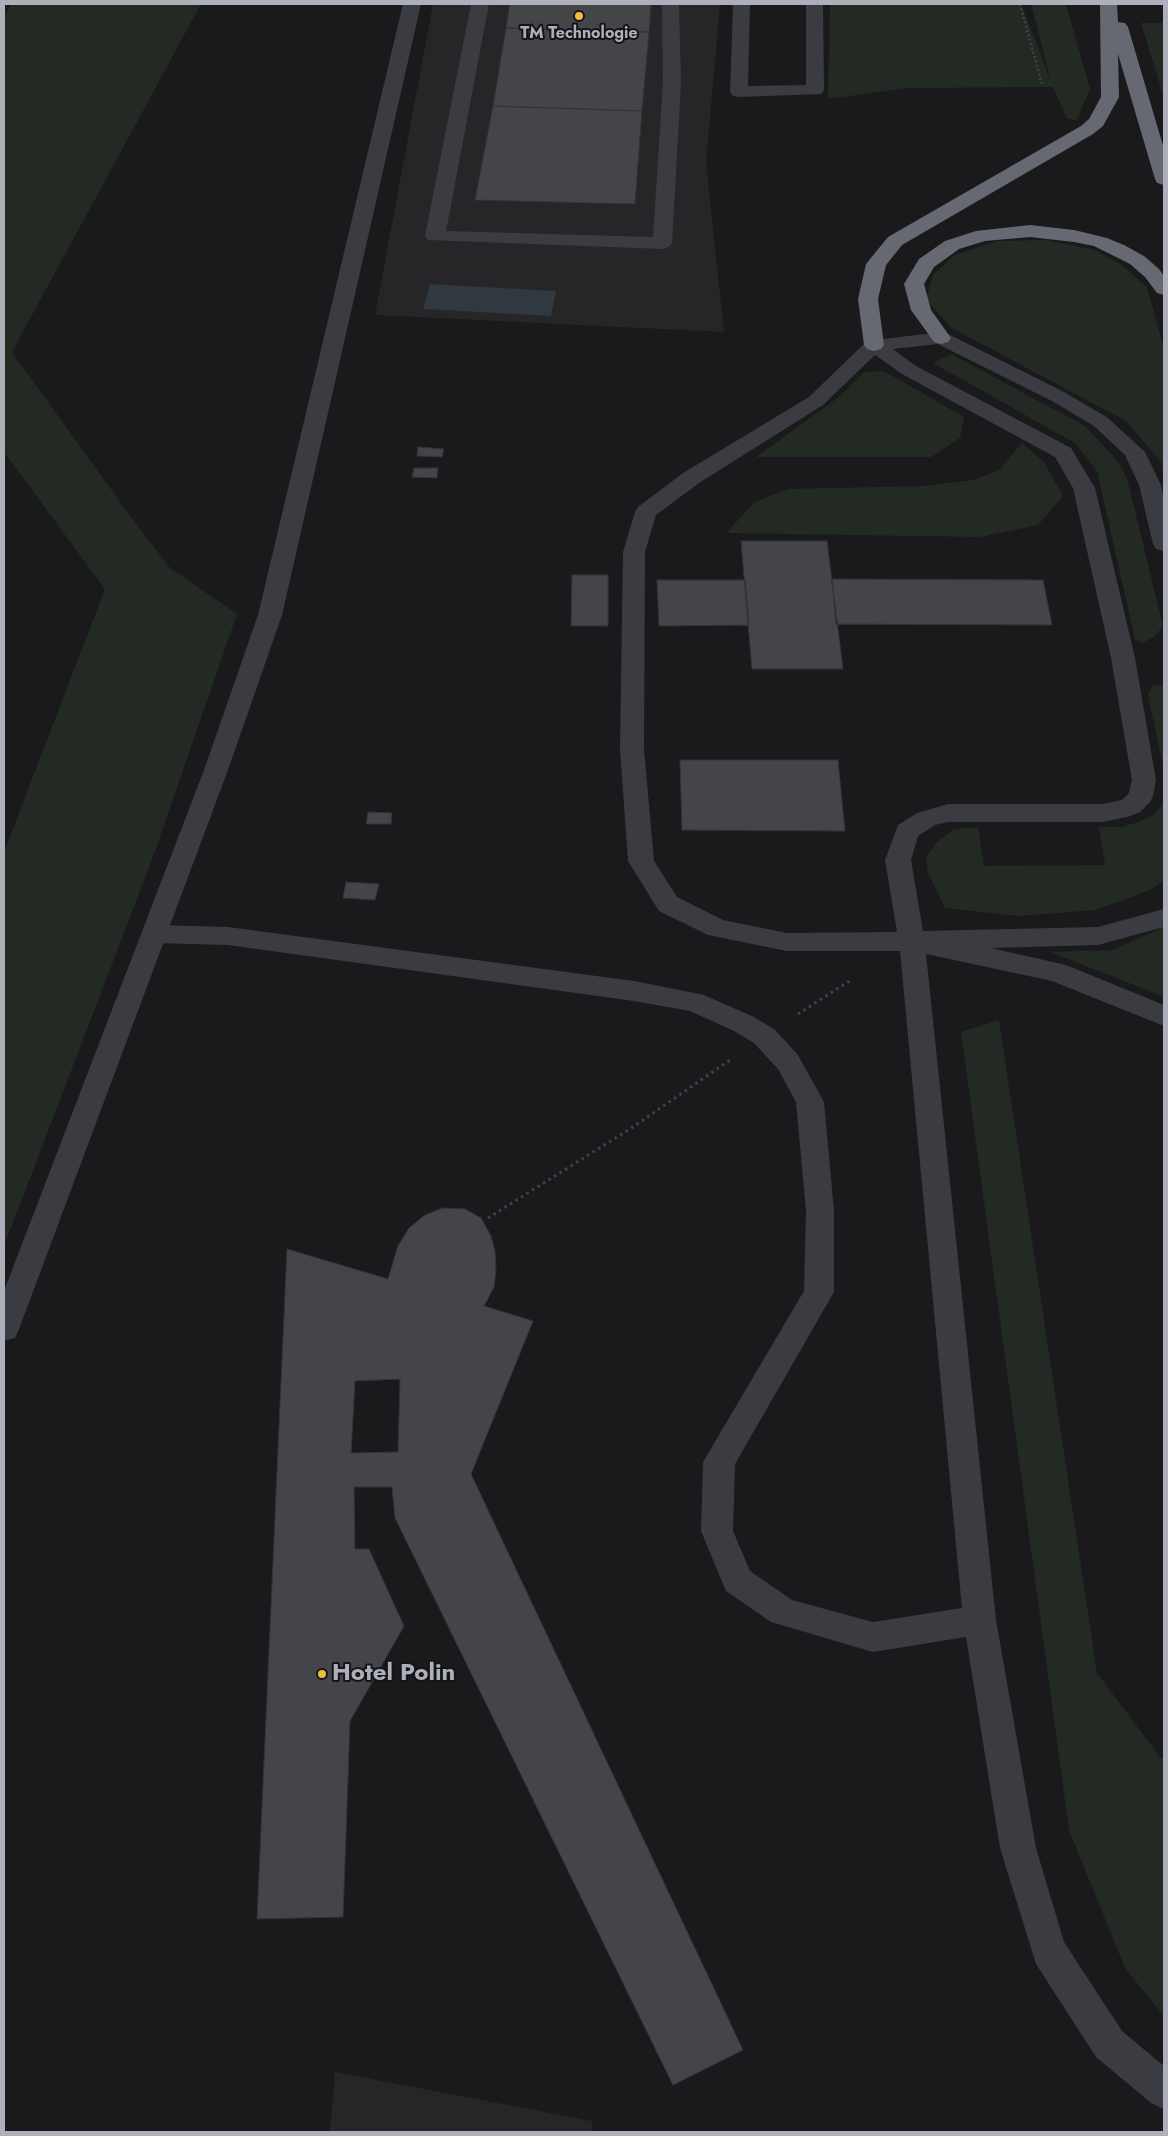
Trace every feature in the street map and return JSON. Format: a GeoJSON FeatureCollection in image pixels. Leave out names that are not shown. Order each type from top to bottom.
{"type":"FeatureCollection","features":[{"type":"Feature","properties":{"kind":"highway"},"geometry":{"type":"LineString","coordinates":[[1110,4],[1164,180]]}},
{"type":"Feature","properties":{"kind":"highway"},"geometry":{"type":"LineString","coordinates":[[874,345],[868,299],[876,264],[895,241],[1087,130],[1097,122],[1110,96],[1110,4]]}},
{"type":"Feature","properties":{"kind":"highway"},"geometry":{"type":"LineString","coordinates":[[941,338],[921,310],[914,284],[926,263],[952,245],[983,235],[1030,231],[1074,236],[1100,242],[1137,260],[1152,273],[1164,289]]}},
{"type":"Feature","properties":{"kind":"street"},"geometry":{"type":"LineString","coordinates":[[4,1329],[216,770],[270,615],[412,4]]}},
{"type":"Feature","properties":{"kind":"street"},"geometry":{"type":"LineString","coordinates":[[480,4],[435,236],[662,243],[672,82],[671,4]]}},
{"type":"Feature","properties":{"kind":"street"},"geometry":{"type":"LineString","coordinates":[[741,4],[738,92],[815,90],[815,4]]}},
{"type":"Feature","properties":{"kind":"street"},"geometry":{"type":"LineString","coordinates":[[1164,544],[1150,484],[1134,452],[1101,422],[1059,398],[941,338],[874,345],[816,400],[691,478],[646,512],[634,552],[632,749],[641,861],[668,904],[717,928],[788,942],[912,941],[1098,936],[1164,918]]}},
{"type":"Feature","properties":{"kind":"street"},"geometry":{"type":"LineString","coordinates":[[874,345],[908,370],[1063,453],[1084,488],[1123,658],[1144,780],[1141,796],[1131,806],[1118,811],[1103,813],[948,813],[926,819],[907,831],[898,860],[912,941],[980,1620],[1018,1848],[1049,1950],[1109,2044],[1164,2090]]}},
{"type":"Feature","properties":{"kind":"street"},"geometry":{"type":"LineString","coordinates":[[154,934],[228,936],[634,991],[695,1002],[744,1024],[764,1036],[788,1062],[810,1102],[820,1211],[819,1292],[719,1462],[717,1531],[738,1581],[783,1612],[873,1637],[980,1620]]}},
{"type":"Feature","properties":{"kind":"street"},"geometry":{"type":"LineString","coordinates":[[912,941],[1057,972],[1164,1016]]}},
{"type":"Feature","properties":{"kind":"path"},"geometry":{"type":"LineString","coordinates":[[1020,4],[1042,84]]}},
{"type":"Feature","properties":{"kind":"path"},"geometry":{"type":"LineString","coordinates":[[488,1218],[633,1127],[764,1036],[854,978]]}},
{"type":"Feature","properties":{"kind":"shaded area"},"geometry":{"type":"Polygon","coordinates":[[[12,4],[201,4],[12,352],[170,568],[237,614],[153,857],[4,1246],[4,852],[105,589],[4,452],[4,16],[12,4]]]}},
{"type":"Feature","properties":{"kind":"shaded area"},"geometry":{"type":"Polygon","coordinates":[[[433,4],[720,4],[706,163],[724,332],[375,315],[433,4]]]}},
{"type":"Feature","properties":{"kind":"shaded area"},"geometry":{"type":"Polygon","coordinates":[[[830,4],[1021,4],[1051,81],[1031,4],[1066,4],[1090,89],[1077,120],[1067,119],[1053,87],[908,88],[828,99],[830,4]]]}},
{"type":"Feature","properties":{"kind":"shaded area"},"geometry":{"type":"Polygon","coordinates":[[[1141,23],[1164,23],[1164,98],[1141,23]]]}},
{"type":"Feature","properties":{"kind":"shaded area"},"geometry":{"type":"Polygon","coordinates":[[[1045,240],[1095,250],[1123,266],[1147,287],[1164,349],[1164,475],[1161,462],[1126,421],[950,327],[926,299],[933,275],[955,255],[997,241],[1045,240]]]}},
{"type":"Feature","properties":{"kind":"shaded area"},"geometry":{"type":"Polygon","coordinates":[[[430,284],[556,291],[551,316],[423,309],[430,284]]]}},
{"type":"Feature","properties":{"kind":"shaded area"},"geometry":{"type":"Polygon","coordinates":[[[951,354],[1085,426],[1116,459],[1127,478],[1163,626],[1154,637],[1142,643],[1135,639],[1097,471],[1075,443],[933,363],[951,354]]]}},
{"type":"Feature","properties":{"kind":"shaded area"},"geometry":{"type":"Polygon","coordinates":[[[884,371],[964,417],[960,438],[931,457],[756,457],[839,397],[864,372],[884,371]]]}},
{"type":"Feature","properties":{"kind":"shaded area"},"geometry":{"type":"Polygon","coordinates":[[[1022,443],[1044,462],[1063,496],[1038,525],[980,537],[726,533],[755,502],[788,489],[923,486],[974,480],[999,470],[1022,443]]]}},
{"type":"Feature","properties":{"kind":"shaded area"},"geometry":{"type":"Polygon","coordinates":[[[1164,685],[1164,771],[1148,695],[1151,687],[1164,685]]]}},
{"type":"Feature","properties":{"kind":"shaded area"},"geometry":{"type":"Polygon","coordinates":[[[1164,802],[1164,881],[1148,891],[1095,910],[1019,916],[945,908],[928,873],[926,857],[937,842],[954,829],[978,827],[984,866],[1105,865],[1099,827],[1121,827],[1139,822],[1154,814],[1164,802]]]}},
{"type":"Feature","properties":{"kind":"shaded area"},"geometry":{"type":"Polygon","coordinates":[[[1164,927],[1164,997],[1051,952],[1113,950],[1164,927]]]}},
{"type":"Feature","properties":{"kind":"shaded area"},"geometry":{"type":"Polygon","coordinates":[[[999,1020],[1097,1673],[1160,1757],[1164,1759],[1164,2016],[1125,1968],[1069,1830],[961,1032],[999,1020]]]}},
{"type":"Feature","properties":{"kind":"shaded area"},"geometry":{"type":"Polygon","coordinates":[[[335,2072],[592,2121],[592,2132],[330,2132],[335,2072]]]}},
{"type":"Feature","properties":{"kind":"building","name":"TM Technologie"},"geometry":{"type":"Polygon","coordinates":[[[510,4],[651,4],[649,32],[506,28],[510,4]]]}},
{"type":"Feature","properties":{"kind":"building"},"geometry":{"type":"Polygon","coordinates":[[[506,28],[649,32],[642,111],[493,106],[506,28]]]}},
{"type":"Feature","properties":{"kind":"building"},"geometry":{"type":"Polygon","coordinates":[[[493,106],[642,111],[635,204],[475,200],[493,106]]]}},
{"type":"Feature","properties":{"kind":"building"},"geometry":{"type":"Polygon","coordinates":[[[418,447],[444,449],[442,457],[417,456],[418,447]]]}},
{"type":"Feature","properties":{"kind":"building"},"geometry":{"type":"Polygon","coordinates":[[[414,468],[438,468],[437,478],[412,477],[414,468]]]}},
{"type":"Feature","properties":{"kind":"building"},"geometry":{"type":"Polygon","coordinates":[[[741,541],[827,541],[843,669],[752,669],[741,541]]]}},
{"type":"Feature","properties":{"kind":"building"},"geometry":{"type":"Polygon","coordinates":[[[572,575],[608,575],[608,626],[571,626],[572,575]]]}},
{"type":"Feature","properties":{"kind":"building"},"geometry":{"type":"Polygon","coordinates":[[[832,579],[1043,580],[1052,625],[836,624],[832,579]]]}},
{"type":"Feature","properties":{"kind":"building"},"geometry":{"type":"Polygon","coordinates":[[[657,580],[745,580],[749,625],[659,626],[657,580]]]}},
{"type":"Feature","properties":{"kind":"building"},"geometry":{"type":"Polygon","coordinates":[[[680,760],[838,760],[845,831],[682,830],[680,760]]]}},
{"type":"Feature","properties":{"kind":"building"},"geometry":{"type":"Polygon","coordinates":[[[368,812],[392,813],[391,824],[366,824],[368,812]]]}},
{"type":"Feature","properties":{"kind":"building"},"geometry":{"type":"Polygon","coordinates":[[[346,882],[379,884],[375,900],[343,898],[346,882]]]}},
{"type":"Feature","properties":{"kind":"building","name":"Hotel Polin"},"geometry":{"type":"Polygon","coordinates":[[[443,1208],[465,1209],[481,1218],[491,1236],[495,1251],[496,1270],[494,1287],[484,1306],[533,1321],[471,1474],[743,2050],[673,2085],[395,1518],[392,1487],[354,1487],[355,1549],[369,1549],[404,1626],[350,1721],[343,1917],[257,1919],[287,1249],[388,1279],[398,1246],[409,1228],[425,1215],[443,1208]],[[400,1379],[355,1381],[351,1453],[398,1452],[400,1379]]]}},
{"type":"Feature","properties":{"kind":"place","name":"TM Technologie"},"geometry":{"type":"Point","coordinates":[579,16]}},
{"type":"Feature","properties":{"kind":"place","name":"Hotel Polin"},"geometry":{"type":"Point","coordinates":[322,1674]}}]}
